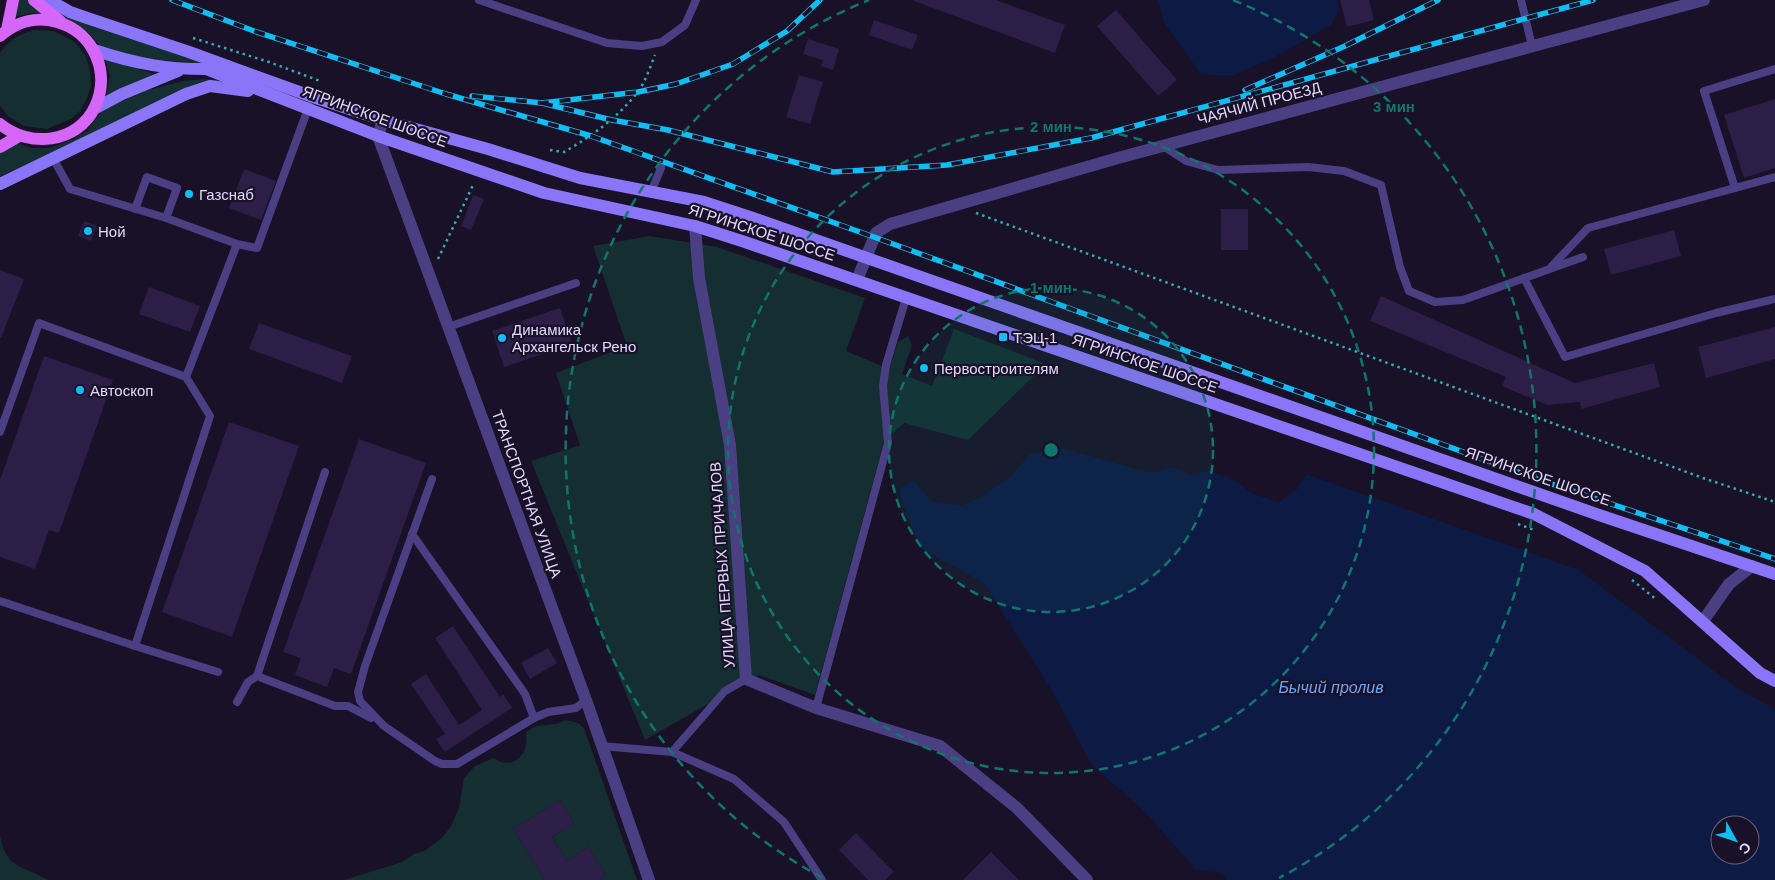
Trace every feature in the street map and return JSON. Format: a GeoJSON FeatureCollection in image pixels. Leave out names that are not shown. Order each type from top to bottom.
{"type":"FeatureCollection","features":[{"type":"Feature","properties":{"kind":"main road"},"geometry":{"type":"LineString","coordinates":[[4,33],[13,0]]}},
{"type":"Feature","properties":{"kind":"main road"},"geometry":{"type":"LineString","coordinates":[[0,124],[18,136],[35,140],[48,140],[59,137],[70,133],[82,124],[94,109],[101,88],[98,61],[94,50],[83,36],[64,24],[34,0]]}},
{"type":"Feature","properties":{"kind":"main road","name":"ЯГРИНСКОЕ ШОССЕ"},"geometry":{"type":"LineString","coordinates":[[49,0],[70,12],[383,120],[488,149],[580,178],[704,202],[1775,574]]}},
{"type":"Feature","properties":{"kind":"main road"},"geometry":{"type":"LineString","coordinates":[[4,33],[20,23],[32,20],[50,20],[64,24]]}},
{"type":"Feature","properties":{"kind":"main road"},"geometry":{"type":"LineString","coordinates":[[94,50],[137,63],[181,70],[236,69]]}},
{"type":"Feature","properties":{"kind":"main road"},"geometry":{"type":"LineString","coordinates":[[206,69],[265,93]]}},
{"type":"Feature","properties":{"kind":"main road"},"geometry":{"type":"LineString","coordinates":[[94,109],[122,94],[181,70]]}},
{"type":"Feature","properties":{"kind":"main road"},"geometry":{"type":"LineString","coordinates":[[0,184],[186,94],[210,86],[265,93]]}},
{"type":"Feature","properties":{"kind":"main road","name":"ЯГРИНСКОЕ ШОССЕ"},"geometry":{"type":"LineString","coordinates":[[265,93],[378,136],[544,193],[695,226],[857,280],[1534,514],[1645,571],[1760,672],[1775,680]]}},
{"type":"Feature","properties":{"kind":"main road"},"geometry":{"type":"LineString","coordinates":[[0,147],[18,136]]}},
{"type":"Feature","properties":{"kind":"street","name":"ЧАЯЧИЙ ПРОЕЗД"},"geometry":{"type":"LineString","coordinates":[[857,280],[876,233],[890,224],[1162,146],[1704,0]]}},
{"type":"Feature","properties":{"kind":"street"},"geometry":{"type":"LineString","coordinates":[[378,136],[383,120]]}},
{"type":"Feature","properties":{"kind":"street","name":"ТРАНСПОРТНАЯ УЛИЦА"},"geometry":{"type":"LineString","coordinates":[[378,136],[586,700],[649,880]]}},
{"type":"Feature","properties":{"kind":"street","name":"УЛИЦА ПЕРВЫХ ПРИЧАЛОВ"},"geometry":{"type":"LineString","coordinates":[[695,226],[699,278],[730,445],[746,679],[816,708],[940,746],[1016,808],[1087,880]]}},
{"type":"Feature","properties":{"kind":"street"},"geometry":{"type":"LineString","coordinates":[[1703,621],[1729,584],[1752,566]]}},
{"type":"Feature","properties":{"kind":"lane"},"geometry":{"type":"LineString","coordinates":[[479,0],[607,43],[642,46],[662,42],[685,25],[696,0]]}},
{"type":"Feature","properties":{"kind":"lane"},"geometry":{"type":"LineString","coordinates":[[1521,0],[1532,46]]}},
{"type":"Feature","properties":{"kind":"lane"},"geometry":{"type":"LineString","coordinates":[[1735,188],[1704,91],[1775,69]]}},
{"type":"Feature","properties":{"kind":"lane"},"geometry":{"type":"LineString","coordinates":[[53,158],[70,190],[166,218],[237,244],[257,248],[312,97]]}},
{"type":"Feature","properties":{"kind":"lane"},"geometry":{"type":"LineString","coordinates":[[1162,146],[1186,161],[1218,170],[1308,167],[1344,171],[1381,185],[1400,267],[1409,291],[1435,302],[1463,300],[1583,257]]}},
{"type":"Feature","properties":{"kind":"lane"},"geometry":{"type":"LineString","coordinates":[[651,192],[661,168]]}},
{"type":"Feature","properties":{"kind":"lane"},"geometry":{"type":"LineString","coordinates":[[1550,269],[1588,228],[1775,176]]}},
{"type":"Feature","properties":{"kind":"lane"},"geometry":{"type":"LineString","coordinates":[[135,209],[147,177],[177,188],[166,218]]}},
{"type":"Feature","properties":{"kind":"lane"},"geometry":{"type":"LineString","coordinates":[[186,377],[237,244]]}},
{"type":"Feature","properties":{"kind":"lane"},"geometry":{"type":"LineString","coordinates":[[1524,278],[1565,357],[1716,313],[1775,300]]}},
{"type":"Feature","properties":{"kind":"lane"},"geometry":{"type":"LineString","coordinates":[[448,327],[576,283]]}},
{"type":"Feature","properties":{"kind":"lane"},"geometry":{"type":"LineString","coordinates":[[816,708],[888,443],[883,386],[886,364],[906,298]]}},
{"type":"Feature","properties":{"kind":"lane"},"geometry":{"type":"LineString","coordinates":[[0,432],[38,324],[186,377],[210,416],[135,646]]}},
{"type":"Feature","properties":{"kind":"lane"},"geometry":{"type":"LineString","coordinates":[[237,702],[248,682],[257,676],[325,472]]}},
{"type":"Feature","properties":{"kind":"lane"},"geometry":{"type":"LineString","coordinates":[[384,726],[360,701],[358,692],[365,666],[432,479]]}},
{"type":"Feature","properties":{"kind":"lane"},"geometry":{"type":"LineString","coordinates":[[412,534],[525,694],[534,718]]}},
{"type":"Feature","properties":{"kind":"lane"},"geometry":{"type":"LineString","coordinates":[[0,601],[218,672]]}},
{"type":"Feature","properties":{"kind":"lane"},"geometry":{"type":"LineString","coordinates":[[257,676],[335,706],[348,706],[384,726],[435,761],[451,765],[466,760],[534,718],[548,712],[576,708],[586,700]]}},
{"type":"Feature","properties":{"kind":"lane"},"geometry":{"type":"LineString","coordinates":[[672,752],[725,691],[746,679]]}},
{"type":"Feature","properties":{"kind":"lane"},"geometry":{"type":"LineString","coordinates":[[601,746],[672,752],[734,779],[784,822],[822,880]]}},
{"type":"Feature","properties":{"kind":"path"},"geometry":{"type":"LineString","coordinates":[[550,150],[564,152],[591,136],[612,120],[638,92],[662,42]]}},
{"type":"Feature","properties":{"kind":"path"},"geometry":{"type":"LineString","coordinates":[[269,62],[320,81]]}},
{"type":"Feature","properties":{"kind":"path"},"geometry":{"type":"LineString","coordinates":[[429,277],[476,178]]}},
{"type":"Feature","properties":{"kind":"path"},"geometry":{"type":"LineString","coordinates":[[954,205],[1775,502]]}},
{"type":"Feature","properties":{"kind":"path"},"geometry":{"type":"LineString","coordinates":[[1516,523],[1534,530]]}},
{"type":"Feature","properties":{"kind":"path"},"geometry":{"type":"LineString","coordinates":[[1631,579],[1661,604]]}},
{"type":"Feature","properties":{"kind":"green space"},"geometry":{"type":"Polygon","coordinates":[[[17,0],[28,0],[42,14],[31,13],[15,17],[17,0]]]}},
{"type":"Feature","properties":{"kind":"green space"},"geometry":{"type":"Polygon","coordinates":[[[41,1],[87,25],[209,64],[137,58],[100,47],[90,34],[66,21],[41,1]]]}},
{"type":"Feature","properties":{"kind":"green space"},"geometry":{"type":"Polygon","coordinates":[[[33,30],[54,31],[75,42],[85,55],[90,70],[91,85],[80,111],[71,119],[47,129],[24,126],[8,116],[0,106],[0,53],[14,38],[33,30]]]}},
{"type":"Feature","properties":{"kind":"green space"},"geometry":{"type":"Polygon","coordinates":[[[105,58],[154,74],[106,96],[110,76],[105,58]]]}},
{"type":"Feature","properties":{"kind":"green space"},"geometry":{"type":"Polygon","coordinates":[[[224,80],[0,176],[0,152],[17,143],[31,148],[49,148],[74,139],[88,130],[104,108],[132,94],[183,81],[224,80]]]}},
{"type":"Feature","properties":{"kind":"green space"},"geometry":{"type":"Polygon","coordinates":[[[650,236],[717,247],[865,298],[846,351],[889,369],[898,342],[908,336],[912,345],[902,374],[932,386],[954,329],[1046,364],[968,440],[904,423],[884,441],[815,695],[759,675],[645,740],[531,461],[580,445],[556,373],[627,346],[593,246],[650,236]]]}},
{"type":"Feature","properties":{"kind":"green space"},"geometry":{"type":"Polygon","coordinates":[[[566,720],[578,723],[584,728],[637,880],[598,880],[606,875],[588,847],[567,861],[552,837],[574,823],[560,800],[513,829],[545,880],[344,880],[402,862],[414,854],[424,851],[442,838],[451,826],[459,808],[464,778],[475,766],[494,758],[504,763],[513,762],[524,751],[526,732],[536,726],[556,724],[566,720]]]}},
{"type":"Feature","properties":{"kind":"green space"},"geometry":{"type":"Polygon","coordinates":[[[0,835],[3,846],[11,861],[48,880],[0,880],[0,835]]]}},
{"type":"Feature","properties":{"kind":"water"},"geometry":{"type":"Polygon","coordinates":[[[1158,0],[1337,0],[1339,11],[1331,25],[1277,56],[1230,77],[1201,74],[1164,23],[1158,0]]]}},
{"type":"Feature","properties":{"kind":"water","name":"Бычий пролив"},"geometry":{"type":"Polygon","coordinates":[[[1060,448],[1152,473],[1171,467],[1192,475],[1207,471],[1233,479],[1253,494],[1279,502],[1296,490],[1306,474],[1579,570],[1737,688],[1775,709],[1775,880],[1226,880],[1222,873],[1196,870],[1145,812],[1091,764],[1054,694],[984,583],[920,548],[901,499],[900,488],[914,480],[930,501],[959,506],[980,498],[1009,478],[1030,454],[1060,448]]]}},
{"type":"Feature","properties":{"kind":"building"},"geometry":{"type":"Polygon","coordinates":[[[914,0],[996,0],[1065,25],[1055,53],[914,0]]]}},
{"type":"Feature","properties":{"kind":"building"},"geometry":{"type":"Polygon","coordinates":[[[1340,0],[1369,0],[1374,20],[1347,27],[1340,0]]]}},
{"type":"Feature","properties":{"kind":"building"},"geometry":{"type":"Polygon","coordinates":[[[1116,10],[1177,80],[1158,96],[1097,26],[1116,10]]]}},
{"type":"Feature","properties":{"kind":"building"},"geometry":{"type":"Polygon","coordinates":[[[874,20],[918,35],[912,50],[869,35],[874,20]]]}},
{"type":"Feature","properties":{"kind":"building"},"geometry":{"type":"Polygon","coordinates":[[[808,39],[839,49],[833,70],[821,66],[823,60],[803,54],[808,39]]]}},
{"type":"Feature","properties":{"kind":"building"},"geometry":{"type":"Polygon","coordinates":[[[799,75],[823,82],[810,124],[786,117],[799,75]]]}},
{"type":"Feature","properties":{"kind":"building"},"geometry":{"type":"Polygon","coordinates":[[[1775,99],[1775,168],[1744,178],[1724,115],[1775,99]]]}},
{"type":"Feature","properties":{"kind":"building"},"geometry":{"type":"Polygon","coordinates":[[[244,169],[276,181],[261,220],[229,208],[244,169]]]}},
{"type":"Feature","properties":{"kind":"building"},"geometry":{"type":"Polygon","coordinates":[[[473,195],[484,199],[471,230],[461,226],[473,195]]]}},
{"type":"Feature","properties":{"kind":"building"},"geometry":{"type":"Polygon","coordinates":[[[1221,209],[1248,209],[1248,250],[1221,250],[1221,209]]]}},
{"type":"Feature","properties":{"kind":"building"},"geometry":{"type":"Polygon","coordinates":[[[84,221],[97,226],[91,241],[78,236],[84,221]]]}},
{"type":"Feature","properties":{"kind":"building"},"geometry":{"type":"Polygon","coordinates":[[[1674,230],[1681,256],[1611,275],[1604,249],[1674,230]]]}},
{"type":"Feature","properties":{"kind":"building"},"geometry":{"type":"Polygon","coordinates":[[[0,270],[24,279],[1,338],[0,338],[0,270]]]}},
{"type":"Feature","properties":{"kind":"building"},"geometry":{"type":"Polygon","coordinates":[[[149,287],[200,306],[190,332],[139,314],[149,287]]]}},
{"type":"Feature","properties":{"kind":"building"},"geometry":{"type":"Polygon","coordinates":[[[1381,296],[1575,383],[1654,363],[1660,387],[1581,409],[1580,402],[1547,405],[1502,386],[1506,377],[1370,321],[1381,296]]]}},
{"type":"Feature","properties":{"kind":"building"},"geometry":{"type":"Polygon","coordinates":[[[560,308],[572,344],[504,367],[492,331],[560,308]]]}},
{"type":"Feature","properties":{"kind":"building"},"geometry":{"type":"Polygon","coordinates":[[[259,323],[352,356],[342,383],[249,349],[259,323]]]}},
{"type":"Feature","properties":{"kind":"building"},"geometry":{"type":"Polygon","coordinates":[[[1775,327],[1775,359],[1706,378],[1698,347],[1775,327]]]}},
{"type":"Feature","properties":{"kind":"building"},"geometry":{"type":"Polygon","coordinates":[[[44,356],[113,380],[59,533],[49,530],[35,569],[0,557],[0,480],[44,356]]]}},
{"type":"Feature","properties":{"kind":"building"},"geometry":{"type":"Polygon","coordinates":[[[229,422],[299,446],[232,637],[162,612],[229,422]]]}},
{"type":"Feature","properties":{"kind":"building"},"geometry":{"type":"Polygon","coordinates":[[[359,439],[426,463],[351,674],[334,668],[327,687],[295,675],[301,658],[283,652],[359,439]]]}},
{"type":"Feature","properties":{"kind":"building"},"geometry":{"type":"Polygon","coordinates":[[[453,626],[500,697],[503,694],[512,708],[445,752],[436,739],[445,734],[411,684],[426,674],[459,725],[482,710],[435,638],[453,626]]]}},
{"type":"Feature","properties":{"kind":"building"},"geometry":{"type":"Polygon","coordinates":[[[548,648],[557,663],[530,679],[521,663],[548,648]]]}},
{"type":"Feature","properties":{"kind":"building"},"geometry":{"type":"Polygon","coordinates":[[[560,800],[574,823],[552,837],[567,861],[588,847],[606,875],[598,880],[545,880],[513,829],[560,800]]]}},
{"type":"Feature","properties":{"kind":"building"},"geometry":{"type":"Polygon","coordinates":[[[856,833],[894,872],[885,880],[868,880],[839,850],[856,833]]]}},
{"type":"Feature","properties":{"kind":"building"},"geometry":{"type":"Polygon","coordinates":[[[991,852],[1019,880],[963,880],[991,852]]]}},
{"type":"Feature","properties":{"kind":"railway"},"geometry":{"type":"LineString","coordinates":[[172,0],[254,31],[446,94],[591,136],[1540,480],[1775,559]]}},
{"type":"Feature","properties":{"kind":"railway"},"geometry":{"type":"LineString","coordinates":[[472,96],[542,103],[638,92],[676,84],[733,64],[787,31],[820,0]]}},
{"type":"Feature","properties":{"kind":"railway"},"geometry":{"type":"LineString","coordinates":[[1245,90],[1345,46],[1438,0]]}},
{"type":"Feature","properties":{"kind":"railway"},"geometry":{"type":"LineString","coordinates":[[542,103],[612,120],[668,130],[833,172],[947,165],[1091,138],[1593,0]]}},
{"type":"Feature","properties":{"kind":"place","name":"Газснаб"},"geometry":{"type":"Point","coordinates":[189,194]}},
{"type":"Feature","properties":{"kind":"place","name":"Ной"},"geometry":{"type":"Point","coordinates":[88,231]}},
{"type":"Feature","properties":{"kind":"place","name":"ТЭЦ-1"},"geometry":{"type":"Point","coordinates":[1003,337]}},
{"type":"Feature","properties":{"kind":"place","name":"Динамика Архангельск Рено"},"geometry":{"type":"Point","coordinates":[502,338]}},
{"type":"Feature","properties":{"kind":"place","name":"Первостроителям"},"geometry":{"type":"Point","coordinates":[924,368]}},
{"type":"Feature","properties":{"kind":"place","name":"Автоскоп"},"geometry":{"type":"Point","coordinates":[80,390]}}]}
